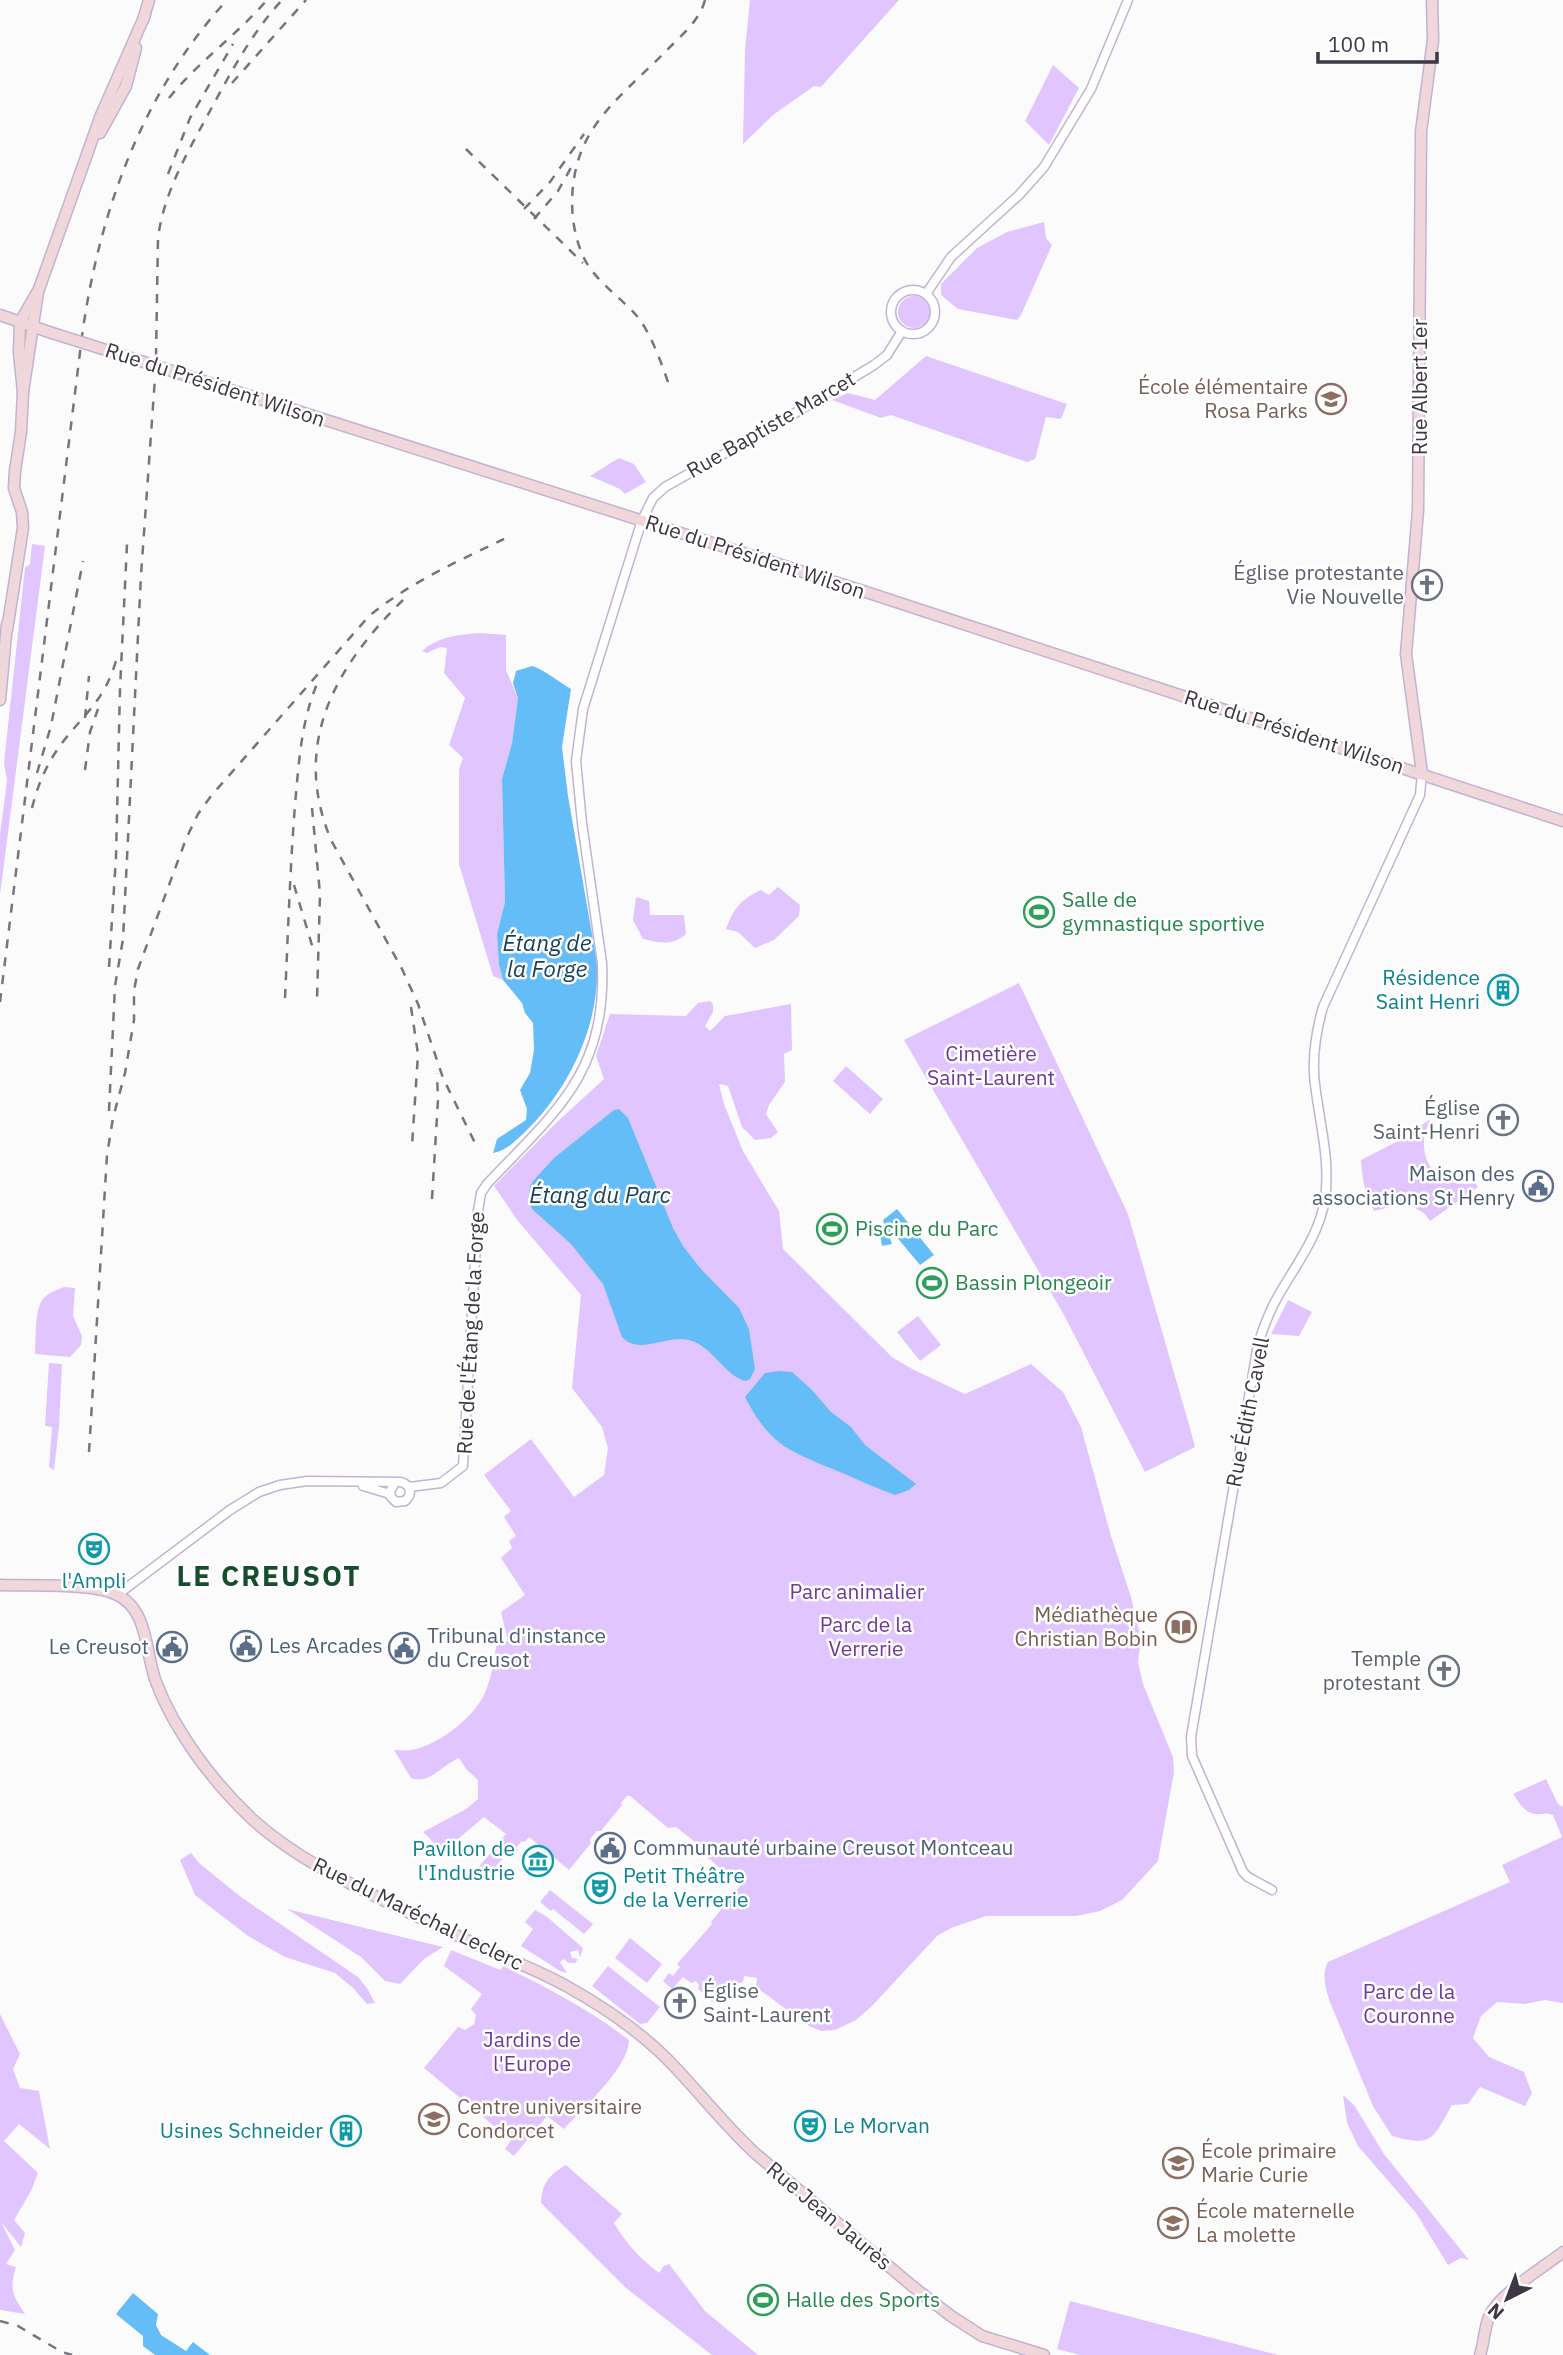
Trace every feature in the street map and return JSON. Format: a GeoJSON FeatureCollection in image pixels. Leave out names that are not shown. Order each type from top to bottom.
{"type":"FeatureCollection","features":[{"type":"Feature","properties":{"kind":"main road"},"geometry":{"type":"LineString","coordinates":[[23,392],[19,352],[20,322],[38,289],[102,115],[149,0]]}},
{"type":"Feature","properties":{"kind":"main road","name":"Rue Albert 1er"},"geometry":{"type":"LineString","coordinates":[[1422,773],[1406,654],[1418,510],[1421,132],[1433,40],[1432,0]]}},
{"type":"Feature","properties":{"kind":"main road"},"geometry":{"type":"LineString","coordinates":[[0,700],[7,630],[23,528],[22,512],[14,488],[23,392],[38,289]]}},
{"type":"Feature","properties":{"kind":"main road","name":"Rue du Président Wilson"},"geometry":{"type":"LineString","coordinates":[[0,315],[642,520],[1563,821]]}},
{"type":"Feature","properties":{"kind":"main road"},"geometry":{"type":"LineString","coordinates":[[0,1585],[88,1588],[117,1595]]}},
{"type":"Feature","properties":{"kind":"main road","name":"Rue du Maréchal Leclerc"},"geometry":{"type":"LineString","coordinates":[[117,1595],[127,1601],[139,1619],[159,1689],[197,1757],[235,1802],[276,1838],[310,1862],[354,1886],[566,1985],[642,2037]]}},
{"type":"Feature","properties":{"kind":"main road","name":"Rue Jean Jaurès"},"geometry":{"type":"LineString","coordinates":[[642,2037],[667,2059],[728,2129],[922,2294],[982,2336],[1044,2355]]}},
{"type":"Feature","properties":{"kind":"main road"},"geometry":{"type":"LineString","coordinates":[[1480,2355],[1488,2321],[1495,2307],[1563,2252]]}},
{"type":"Feature","properties":{"kind":"street"},"geometry":{"type":"LineString","coordinates":[[926,294],[951,257],[1019,195],[1044,167],[1091,89],[1128,0]]}},
{"type":"Feature","properties":{"kind":"street"},"geometry":{"type":"LineString","coordinates":[[915,290],[926,294],[934,304],[933,323],[916,334],[902,331],[892,317],[898,296],[915,290]]}},
{"type":"Feature","properties":{"kind":"street","name":"Rue Baptiste Marcet"},"geometry":{"type":"LineString","coordinates":[[642,520],[658,492],[880,361],[902,331]]}},
{"type":"Feature","properties":{"kind":"street","name":"Rue de l'Étang de la Forge"},"geometry":{"type":"LineString","coordinates":[[409,1487],[439,1484],[463,1466],[481,1193],[560,1107],[588,1058],[599,1020],[602,963],[580,811],[576,761],[583,709],[642,520]]}},
{"type":"Feature","properties":{"kind":"street","name":"Rue Édith Cavell"},"geometry":{"type":"LineString","coordinates":[[1272,1890],[1248,1877],[1241,1868],[1192,1756],[1191,1737],[1258,1344],[1268,1316],[1316,1230],[1325,1198],[1326,1151],[1315,1091],[1314,1067],[1322,1007],[1420,795],[1422,773]]}},
{"type":"Feature","properties":{"kind":"street"},"geometry":{"type":"LineString","coordinates":[[117,1595],[242,1502],[269,1488],[307,1481],[401,1482],[409,1487],[410,1497],[403,1502],[396,1502],[390,1494],[353,1483]]}},
{"type":"Feature","properties":{"kind":"street"},"geometry":{"type":"LineString","coordinates":[[390,1494],[395,1483]]}},
{"type":"Feature","properties":{"kind":"green space"},"geometry":{"type":"Polygon","coordinates":[[[750,0],[899,0],[821,87],[814,86],[773,115],[743,144],[745,50],[750,0]]]}},
{"type":"Feature","properties":{"kind":"green space"},"geometry":{"type":"Polygon","coordinates":[[[1053,65],[1079,88],[1049,145],[1025,121],[1053,65]]]}},
{"type":"Feature","properties":{"kind":"green space"},"geometry":{"type":"Polygon","coordinates":[[[1044,222],[1046,238],[1052,245],[1017,320],[958,309],[941,295],[941,284],[977,248],[1007,232],[1044,222]]]}},
{"type":"Feature","properties":{"kind":"green space"},"geometry":{"type":"Polygon","coordinates":[[[914,296],[925,301],[930,312],[925,323],[914,328],[903,323],[898,312],[903,301],[914,296]]]}},
{"type":"Feature","properties":{"kind":"green space"},"geometry":{"type":"Polygon","coordinates":[[[926,356],[1067,404],[1061,419],[1046,417],[1035,459],[1027,462],[891,415],[881,418],[832,400],[848,393],[875,400],[926,356]]]}},
{"type":"Feature","properties":{"kind":"green space"},"geometry":{"type":"Polygon","coordinates":[[[619,458],[634,464],[646,482],[625,494],[620,489],[590,476],[619,458]]]}},
{"type":"Feature","properties":{"kind":"green space"},"geometry":{"type":"Polygon","coordinates":[[[32,544],[45,546],[0,895],[0,835],[7,780],[4,763],[25,568],[30,564],[32,544]]]}},
{"type":"Feature","properties":{"kind":"green space"},"geometry":{"type":"Polygon","coordinates":[[[480,633],[506,635],[506,670],[518,698],[512,743],[502,779],[505,902],[497,934],[503,980],[493,976],[459,864],[459,769],[463,758],[449,745],[465,698],[444,673],[447,648],[440,647],[427,653],[422,651],[442,639],[480,633]]]}},
{"type":"Feature","properties":{"kind":"green space"},"geometry":{"type":"Polygon","coordinates":[[[778,887],[800,905],[799,916],[774,940],[755,948],[738,932],[726,929],[735,910],[743,901],[761,890],[769,895],[778,887]]]}},
{"type":"Feature","properties":{"kind":"green space"},"geometry":{"type":"Polygon","coordinates":[[[636,897],[649,901],[650,915],[684,915],[686,934],[671,942],[643,939],[633,920],[636,897]]]}},
{"type":"Feature","properties":{"kind":"green space","name":"Cimetière Saint-Laurent"},"geometry":{"type":"Polygon","coordinates":[[[1019,983],[1128,1214],[1195,1447],[1145,1472],[1064,1315],[904,1040],[1019,983]]]}},
{"type":"Feature","properties":{"kind":"green space","name":"Parc de la Verrerie"},"geometry":{"type":"Polygon","coordinates":[[[710,1001],[713,1004],[713,1012],[705,1026],[710,1031],[725,1016],[791,1004],[792,1050],[784,1054],[785,1082],[766,1114],[778,1132],[771,1138],[755,1140],[742,1127],[728,1086],[719,1084],[743,1151],[779,1211],[783,1249],[892,1357],[912,1369],[965,1394],[1031,1364],[1063,1392],[1081,1427],[1131,1597],[1141,1639],[1138,1662],[1143,1684],[1173,1757],[1174,1772],[1158,1861],[1122,1900],[1100,1911],[1076,1916],[986,1916],[951,1928],[937,1936],[872,2006],[856,2020],[835,2030],[821,2031],[809,2026],[756,1987],[757,1978],[744,1976],[743,1982],[725,1987],[712,2002],[698,1989],[696,1981],[691,1983],[683,1977],[672,1989],[663,1981],[669,1973],[673,1976],[680,1967],[677,1964],[741,1885],[702,1853],[700,1846],[676,1827],[668,1828],[630,1796],[621,1803],[601,1831],[597,1831],[590,1839],[591,1843],[569,1870],[529,1837],[516,1848],[518,1850],[514,1855],[509,1851],[488,1876],[478,1868],[506,1834],[484,1817],[451,1845],[436,1845],[423,1832],[466,1809],[478,1799],[478,1780],[459,1758],[424,1779],[411,1778],[394,1750],[411,1750],[432,1743],[453,1730],[472,1713],[486,1689],[496,1646],[508,1641],[501,1612],[525,1595],[501,1558],[512,1548],[509,1541],[516,1536],[504,1517],[511,1511],[484,1475],[531,1439],[574,1497],[604,1475],[608,1448],[602,1427],[572,1388],[581,1295],[518,1221],[494,1186],[604,1079],[596,1056],[610,1014],[686,1016],[698,1003],[710,1001]]]}},
{"type":"Feature","properties":{"kind":"green space"},"geometry":{"type":"Polygon","coordinates":[[[846,1066],[883,1099],[870,1114],[833,1081],[846,1066]]]}},
{"type":"Feature","properties":{"kind":"green space"},"geometry":{"type":"Polygon","coordinates":[[[1430,1119],[1425,1132],[1424,1151],[1432,1169],[1446,1180],[1475,1183],[1478,1187],[1430,1221],[1424,1213],[1406,1203],[1374,1211],[1364,1186],[1361,1160],[1406,1137],[1430,1119]]]}},
{"type":"Feature","properties":{"kind":"green space"},"geometry":{"type":"Polygon","coordinates":[[[64,1287],[75,1288],[73,1316],[82,1336],[81,1345],[70,1357],[35,1354],[37,1316],[41,1303],[48,1294],[64,1287]]]}},
{"type":"Feature","properties":{"kind":"green space"},"geometry":{"type":"Polygon","coordinates":[[[1288,1300],[1312,1312],[1299,1336],[1271,1334],[1288,1300]]]}},
{"type":"Feature","properties":{"kind":"green space"},"geometry":{"type":"Polygon","coordinates":[[[918,1316],[941,1345],[920,1361],[897,1332],[918,1316]]]}},
{"type":"Feature","properties":{"kind":"green space"},"geometry":{"type":"Polygon","coordinates":[[[49,1363],[62,1364],[54,1470],[49,1467],[52,1427],[45,1426],[49,1363]]]}},
{"type":"Feature","properties":{"kind":"green space","name":"Parc de la Couronne"},"geometry":{"type":"Polygon","coordinates":[[[1546,1779],[1558,1804],[1563,1807],[1563,2003],[1545,2000],[1525,2004],[1497,2002],[1481,2016],[1473,2038],[1489,2057],[1524,2072],[1532,2093],[1525,2106],[1480,2087],[1468,2104],[1452,2105],[1430,2138],[1416,2141],[1392,2136],[1373,2106],[1330,2002],[1325,1982],[1328,1962],[1510,1882],[1502,1865],[1562,1837],[1553,1815],[1528,1812],[1513,1794],[1546,1779]]]}},
{"type":"Feature","properties":{"kind":"green space"},"geometry":{"type":"Polygon","coordinates":[[[191,1853],[200,1864],[241,1897],[358,1977],[375,2003],[367,2004],[335,1973],[285,1957],[248,1936],[195,1895],[180,1860],[191,1853]]]}},
{"type":"Feature","properties":{"kind":"green space"},"geometry":{"type":"Polygon","coordinates":[[[550,1890],[593,1924],[584,1934],[540,1902],[550,1890]]]}},
{"type":"Feature","properties":{"kind":"green space"},"geometry":{"type":"Polygon","coordinates":[[[287,1909],[443,1947],[424,1959],[400,1984],[385,1981],[361,1957],[287,1909]]]}},
{"type":"Feature","properties":{"kind":"green space"},"geometry":{"type":"Polygon","coordinates":[[[535,1910],[546,1916],[583,1948],[580,1957],[578,1950],[570,1952],[572,1958],[578,1959],[575,1963],[568,1963],[564,1959],[560,1962],[567,1973],[521,1946],[533,1929],[525,1922],[535,1910]]]}},
{"type":"Feature","properties":{"kind":"green space"},"geometry":{"type":"Polygon","coordinates":[[[630,1938],[662,1964],[647,1983],[615,1958],[630,1938]]]}},
{"type":"Feature","properties":{"kind":"green space","name":"Jardins de l'Europe"},"geometry":{"type":"Polygon","coordinates":[[[451,1950],[501,1970],[503,1966],[536,1982],[584,2009],[629,2040],[622,2062],[593,2099],[564,2129],[547,2116],[514,2156],[505,2149],[511,2140],[424,2068],[458,2027],[465,2030],[474,2024],[476,2015],[471,2009],[482,1994],[444,1966],[451,1950]]]}},
{"type":"Feature","properties":{"kind":"green space"},"geometry":{"type":"Polygon","coordinates":[[[608,1966],[660,2007],[647,2023],[640,2024],[592,1986],[608,1966]]]}},
{"type":"Feature","properties":{"kind":"green space"},"geometry":{"type":"Polygon","coordinates":[[[0,2014],[20,2054],[13,2069],[20,2088],[39,2091],[50,2149],[19,2124],[4,2141],[38,2173],[14,2220],[25,2233],[21,2247],[1,2222],[15,2250],[6,2264],[16,2267],[13,2292],[25,2314],[0,2310],[0,2014]]]}},
{"type":"Feature","properties":{"kind":"green space"},"geometry":{"type":"Polygon","coordinates":[[[1343,2095],[1354,2105],[1384,2154],[1469,2260],[1461,2258],[1448,2265],[1416,2213],[1358,2146],[1347,2123],[1343,2095]]]}},
{"type":"Feature","properties":{"kind":"green space"},"geometry":{"type":"Polygon","coordinates":[[[566,2165],[622,2214],[614,2223],[623,2238],[640,2256],[659,2273],[669,2264],[705,2311],[758,2355],[712,2355],[626,2288],[541,2203],[548,2180],[566,2165]]]}},
{"type":"Feature","properties":{"kind":"green space"},"geometry":{"type":"Polygon","coordinates":[[[1070,2301],[1278,2355],[1080,2355],[1057,2349],[1070,2301]]]}},
{"type":"Feature","properties":{"kind":"water","name":"Étang de la Forge"},"geometry":{"type":"Polygon","coordinates":[[[532,666],[571,689],[562,747],[597,963],[597,986],[587,1033],[568,1077],[555,1097],[524,1133],[506,1148],[493,1153],[497,1139],[526,1120],[527,1109],[520,1090],[530,1073],[534,1050],[533,1023],[525,1013],[522,1003],[503,980],[497,934],[505,902],[502,779],[512,743],[518,698],[513,683],[516,671],[532,666]]]}},
{"type":"Feature","properties":{"kind":"water","name":"Étang du Parc"},"geometry":{"type":"Polygon","coordinates":[[[619,1109],[628,1118],[683,1246],[700,1268],[739,1308],[749,1329],[755,1369],[746,1381],[731,1373],[705,1349],[689,1340],[637,1345],[622,1337],[603,1284],[571,1244],[532,1209],[529,1199],[530,1186],[534,1180],[554,1158],[614,1110],[619,1109]]]}},
{"type":"Feature","properties":{"kind":"water"},"geometry":{"type":"Polygon","coordinates":[[[897,1209],[934,1255],[920,1265],[895,1235],[890,1238],[892,1244],[882,1246],[879,1228],[885,1226],[883,1220],[897,1209]]]}},
{"type":"Feature","properties":{"kind":"water"},"geometry":{"type":"Polygon","coordinates":[[[792,1372],[831,1412],[851,1427],[865,1445],[916,1484],[895,1495],[804,1457],[781,1444],[763,1426],[745,1397],[765,1373],[792,1372]]]}},
{"type":"Feature","properties":{"kind":"water"},"geometry":{"type":"Polygon","coordinates":[[[133,2293],[158,2314],[156,2325],[161,2335],[186,2351],[193,2342],[210,2355],[155,2355],[143,2346],[143,2336],[116,2314],[133,2293]]]}},
{"type":"Feature","properties":{"kind":"railway"},"geometry":{"type":"LineString","coordinates":[[0,1002],[82,336],[100,244],[129,156],[148,114],[197,36],[227,0]]}},
{"type":"Feature","properties":{"kind":"railway"},"geometry":{"type":"LineString","coordinates":[[169,98],[192,72],[267,0]]}},
{"type":"Feature","properties":{"kind":"railway"},"geometry":{"type":"LineString","coordinates":[[156,357],[158,238],[166,204],[186,155],[227,80],[252,39],[282,0]]}},
{"type":"Feature","properties":{"kind":"railway"},"geometry":{"type":"LineString","coordinates":[[232,83],[306,0]]}},
{"type":"Feature","properties":{"kind":"railway"},"geometry":{"type":"LineString","coordinates":[[668,382],[646,329],[587,264],[574,226],[572,193],[578,161],[591,132],[617,99],[689,27],[705,0]]}},
{"type":"Feature","properties":{"kind":"railway"},"geometry":{"type":"LineString","coordinates":[[168,174],[190,118],[233,44]]}},
{"type":"Feature","properties":{"kind":"railway"},"geometry":{"type":"LineString","coordinates":[[524,209],[550,182],[584,134]]}},
{"type":"Feature","properties":{"kind":"railway"},"geometry":{"type":"LineString","coordinates":[[466,149],[583,263]]}},
{"type":"Feature","properties":{"kind":"railway"},"geometry":{"type":"LineString","coordinates":[[534,219],[558,191],[573,164]]}},
{"type":"Feature","properties":{"kind":"railway"},"geometry":{"type":"LineString","coordinates":[[109,1111],[115,986],[123,939],[141,575],[155,378]]}},
{"type":"Feature","properties":{"kind":"railway"},"geometry":{"type":"LineString","coordinates":[[89,1452],[107,1155],[134,1020],[134,991],[138,969],[186,839],[198,814],[211,796],[369,616],[417,583],[504,539]]}},
{"type":"Feature","properties":{"kind":"railway"},"geometry":{"type":"LineString","coordinates":[[109,967],[116,857],[127,544]]}},
{"type":"Feature","properties":{"kind":"railway"},"geometry":{"type":"LineString","coordinates":[[37,773],[51,726],[83,561]]}},
{"type":"Feature","properties":{"kind":"railway"},"geometry":{"type":"LineString","coordinates":[[403,600],[357,652],[326,709],[318,740],[316,771],[320,805],[331,840],[402,969],[418,1004],[443,1078],[477,1147]]}},
{"type":"Feature","properties":{"kind":"railway"},"geometry":{"type":"LineString","coordinates":[[32,808],[40,782],[52,758],[100,697],[116,661]]}},
{"type":"Feature","properties":{"kind":"railway"},"geometry":{"type":"LineString","coordinates":[[85,718],[89,676]]}},
{"type":"Feature","properties":{"kind":"railway"},"geometry":{"type":"LineString","coordinates":[[285,998],[298,773],[308,710],[319,679]]}},
{"type":"Feature","properties":{"kind":"railway"},"geometry":{"type":"LineString","coordinates":[[85,770],[90,732],[98,709]]}},
{"type":"Feature","properties":{"kind":"railway"},"geometry":{"type":"LineString","coordinates":[[312,808],[320,894],[317,1000]]}},
{"type":"Feature","properties":{"kind":"railway"},"geometry":{"type":"LineString","coordinates":[[294,885],[314,952]]}},
{"type":"Feature","properties":{"kind":"railway"},"geometry":{"type":"LineString","coordinates":[[411,1007],[418,1054],[412,1146]]}},
{"type":"Feature","properties":{"kind":"railway"},"geometry":{"type":"LineString","coordinates":[[432,1199],[437,1073]]}},
{"type":"Feature","properties":{"kind":"railway"},"geometry":{"type":"LineString","coordinates":[[0,2321],[18,2326],[72,2355]]}},
{"type":"Feature","properties":{"kind":"place","name":"École élémentaire Rosa Parks"},"geometry":{"type":"Point","coordinates":[1331,399]}},
{"type":"Feature","properties":{"kind":"place","name":"Église protestante Vie Nouvelle"},"geometry":{"type":"Point","coordinates":[1427,585]}},
{"type":"Feature","properties":{"kind":"place","name":"Salle de gymnastique sportive"},"geometry":{"type":"Point","coordinates":[1039,912]}},
{"type":"Feature","properties":{"kind":"place","name":"Résidence Saint Henri"},"geometry":{"type":"Point","coordinates":[1503,990]}},
{"type":"Feature","properties":{"kind":"place","name":"Église Saint-Henri"},"geometry":{"type":"Point","coordinates":[1503,1120]}},
{"type":"Feature","properties":{"kind":"place","name":"Maison des associations St Henry"},"geometry":{"type":"Point","coordinates":[1538,1186]}},
{"type":"Feature","properties":{"kind":"place","name":"Piscine du Parc"},"geometry":{"type":"Point","coordinates":[832,1229]}},
{"type":"Feature","properties":{"kind":"place","name":"Bassin Plongeoir"},"geometry":{"type":"Point","coordinates":[932,1283]}},
{"type":"Feature","properties":{"kind":"place","name":"l'Ampli"},"geometry":{"type":"Point","coordinates":[94,1549]}},
{"type":"Feature","properties":{"kind":"place","name":"Médiathèque Christian Bobin"},"geometry":{"type":"Point","coordinates":[1181,1627]}},
{"type":"Feature","properties":{"kind":"place","name":"Les Arcades"},"geometry":{"type":"Point","coordinates":[246,1646]}},
{"type":"Feature","properties":{"kind":"place","name":"Le Creusot"},"geometry":{"type":"Point","coordinates":[172,1647]}},
{"type":"Feature","properties":{"kind":"place","name":"Tribunal d'instance du Creusot"},"geometry":{"type":"Point","coordinates":[404,1648]}},
{"type":"Feature","properties":{"kind":"place","name":"Temple protestant"},"geometry":{"type":"Point","coordinates":[1444,1671]}},
{"type":"Feature","properties":{"kind":"place","name":"Communauté urbaine Creusot Montceau"},"geometry":{"type":"Point","coordinates":[610,1848]}},
{"type":"Feature","properties":{"kind":"place","name":"Pavillon de l'Industrie"},"geometry":{"type":"Point","coordinates":[538,1861]}},
{"type":"Feature","properties":{"kind":"place","name":"Petit Théâtre de la Verrerie"},"geometry":{"type":"Point","coordinates":[600,1888]}},
{"type":"Feature","properties":{"kind":"place","name":"Église Saint-Laurent"},"geometry":{"type":"Point","coordinates":[680,2003]}},
{"type":"Feature","properties":{"kind":"place","name":"Centre universitaire Condorcet"},"geometry":{"type":"Point","coordinates":[434,2119]}},
{"type":"Feature","properties":{"kind":"place","name":"Le Morvan"},"geometry":{"type":"Point","coordinates":[810,2126]}},
{"type":"Feature","properties":{"kind":"place","name":"Usines Schneider"},"geometry":{"type":"Point","coordinates":[346,2131]}},
{"type":"Feature","properties":{"kind":"place","name":"École primaire Marie Curie"},"geometry":{"type":"Point","coordinates":[1178,2163]}},
{"type":"Feature","properties":{"kind":"place","name":"École maternelle La molette"},"geometry":{"type":"Point","coordinates":[1173,2223]}},
{"type":"Feature","properties":{"kind":"place","name":"Halle des Sports"},"geometry":{"type":"Point","coordinates":[763,2300]}},
{"type":"Feature","properties":{"kind":"district","name":"LE CREUSOT"},"geometry":{"type":"Point","coordinates":[269,1576]}},
{"type":"Feature","properties":{"kind":"park label","name":"Parc animalier"},"geometry":{"type":"Point","coordinates":[857,1592]}}]}
